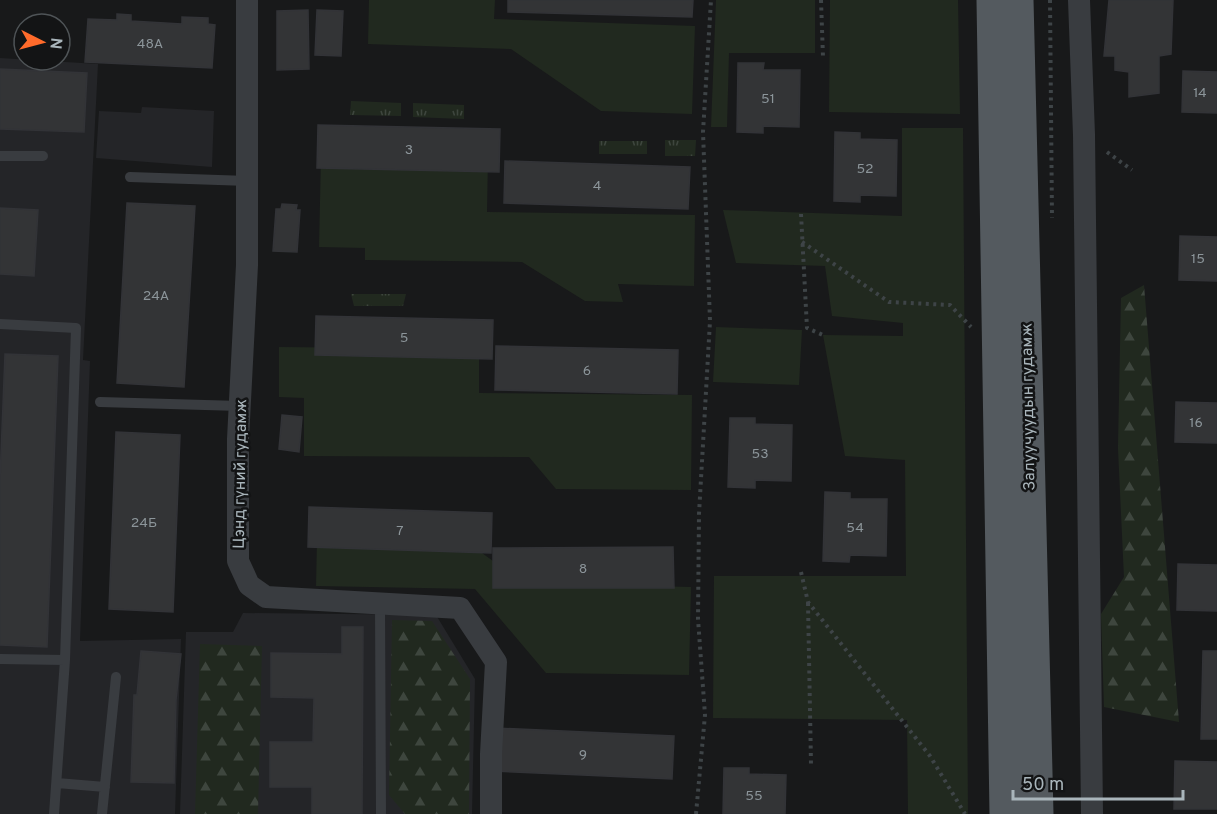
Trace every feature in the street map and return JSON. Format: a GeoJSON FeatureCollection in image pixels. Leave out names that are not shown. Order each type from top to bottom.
{"type":"FeatureCollection","features":[{"type":"Feature","properties":{"kind":"main road","name":"Залуучуудын гудамж"},"geometry":{"type":"LineString","coordinates":[[993,0],[1006,814]]}},
{"type":"Feature","properties":{"kind":"main road","name":"Залуучуудын гудамж"},"geometry":{"type":"LineString","coordinates":[[1017,0],[1037,814]]}},
{"type":"Feature","properties":{"kind":"street","name":"Цэнд гүний гудамж"},"geometry":{"type":"LineString","coordinates":[[247,0],[248,265],[240,406],[238,561],[249,585],[266,597],[380,606],[460,608],[496,662],[491,754],[491,814]]}},
{"type":"Feature","properties":{"kind":"street"},"geometry":{"type":"LineString","coordinates":[[1079,0],[1084,135],[1092,814]]}},
{"type":"Feature","properties":{"kind":"lane"},"geometry":{"type":"LineString","coordinates":[[0,156],[43,156]]}},
{"type":"Feature","properties":{"kind":"lane"},"geometry":{"type":"LineString","coordinates":[[130,177],[248,181]]}},
{"type":"Feature","properties":{"kind":"lane"},"geometry":{"type":"LineString","coordinates":[[0,324],[76,328],[65,660],[54,814]]}},
{"type":"Feature","properties":{"kind":"lane"},"geometry":{"type":"LineString","coordinates":[[100,402],[240,406]]}},
{"type":"Feature","properties":{"kind":"lane"},"geometry":{"type":"LineString","coordinates":[[380,606],[381,814]]}},
{"type":"Feature","properties":{"kind":"lane"},"geometry":{"type":"LineString","coordinates":[[0,658],[65,660]]}},
{"type":"Feature","properties":{"kind":"lane"},"geometry":{"type":"LineString","coordinates":[[102,814],[116,677]]}},
{"type":"Feature","properties":{"kind":"lane"},"geometry":{"type":"LineString","coordinates":[[57,783],[105,787]]}},
{"type":"Feature","properties":{"kind":"path"},"geometry":{"type":"LineString","coordinates":[[696,814],[705,715],[698,619],[699,514],[710,321],[703,132],[711,0]]}},
{"type":"Feature","properties":{"kind":"path"},"geometry":{"type":"LineString","coordinates":[[821,0],[823,57]]}},
{"type":"Feature","properties":{"kind":"path"},"geometry":{"type":"LineString","coordinates":[[801,214],[807,328],[823,335]]}},
{"type":"Feature","properties":{"kind":"path"},"geometry":{"type":"LineString","coordinates":[[802,242],[889,302],[950,305],[971,328]]}},
{"type":"Feature","properties":{"kind":"path"},"geometry":{"type":"LineString","coordinates":[[801,572],[808,602],[811,764]]}},
{"type":"Feature","properties":{"kind":"path"},"geometry":{"type":"LineString","coordinates":[[808,602],[930,756],[965,814]]}},
{"type":"Feature","properties":{"kind":"shaded area"},"geometry":{"type":"Polygon","coordinates":[[[0,58],[12,59],[12,72],[72,72],[72,62],[98,64],[83,360],[90,361],[80,641],[181,639],[175,814],[0,814],[0,58]]]}},
{"type":"Feature","properties":{"kind":"shaded area"},"geometry":{"type":"Polygon","coordinates":[[[142,107],[214,111],[212,167],[96,158],[99,111],[141,113],[142,107]]]}},
{"type":"Feature","properties":{"kind":"shaded area"},"geometry":{"type":"Polygon","coordinates":[[[243,613],[436,615],[475,679],[472,814],[180,814],[186,632],[233,632],[243,613]]]}},
{"type":"Feature","properties":{"kind":"green space"},"geometry":{"type":"Polygon","coordinates":[[[369,0],[495,0],[494,19],[695,26],[692,114],[601,111],[511,49],[368,44],[369,0]]]}},
{"type":"Feature","properties":{"kind":"green space"},"geometry":{"type":"Polygon","coordinates":[[[716,0],[815,0],[815,53],[729,53],[727,127],[711,127],[716,0]]]}},
{"type":"Feature","properties":{"kind":"green space"},"geometry":{"type":"Polygon","coordinates":[[[830,0],[958,0],[960,114],[829,112],[830,0]]]}},
{"type":"Feature","properties":{"kind":"green space"},"geometry":{"type":"Polygon","coordinates":[[[351,101],[401,103],[401,116],[350,115],[351,101]]]}},
{"type":"Feature","properties":{"kind":"green space"},"geometry":{"type":"Polygon","coordinates":[[[413,103],[464,105],[464,119],[413,117],[413,103]]]}},
{"type":"Feature","properties":{"kind":"green space"},"geometry":{"type":"Polygon","coordinates":[[[902,128],[963,128],[968,814],[908,814],[907,720],[713,718],[714,576],[906,576],[905,460],[845,456],[823,335],[903,336],[903,323],[832,316],[825,266],[736,263],[723,210],[902,216],[902,128]]]}},
{"type":"Feature","properties":{"kind":"green space"},"geometry":{"type":"Polygon","coordinates":[[[665,140],[696,140],[695,156],[665,156],[665,140]]]}},
{"type":"Feature","properties":{"kind":"green space"},"geometry":{"type":"Polygon","coordinates":[[[599,141],[647,141],[647,154],[599,154],[599,141]]]}},
{"type":"Feature","properties":{"kind":"green space"},"geometry":{"type":"Polygon","coordinates":[[[321,156],[488,158],[487,212],[695,215],[694,286],[618,284],[623,302],[585,301],[522,262],[365,260],[365,248],[319,247],[321,156]]]}},
{"type":"Feature","properties":{"kind":"green space"},"geometry":{"type":"Polygon","coordinates":[[[1144,285],[1179,722],[1104,707],[1101,614],[1124,577],[1118,448],[1121,298],[1144,285]]]}},
{"type":"Feature","properties":{"kind":"green space"},"geometry":{"type":"Polygon","coordinates":[[[351,294],[406,294],[403,306],[354,306],[351,294]]]}},
{"type":"Feature","properties":{"kind":"green space"},"geometry":{"type":"Polygon","coordinates":[[[716,327],[802,330],[799,385],[713,382],[716,327]]]}},
{"type":"Feature","properties":{"kind":"green space"},"geometry":{"type":"Polygon","coordinates":[[[279,347],[479,349],[479,393],[692,395],[691,490],[556,489],[529,457],[304,456],[304,398],[279,397],[279,347]]]}},
{"type":"Feature","properties":{"kind":"green space"},"geometry":{"type":"Polygon","coordinates":[[[317,540],[467,542],[523,583],[691,587],[689,675],[546,673],[475,589],[316,586],[317,540]]]}},
{"type":"Feature","properties":{"kind":"green space"},"geometry":{"type":"Polygon","coordinates":[[[392,620],[432,621],[470,679],[469,814],[405,814],[389,795],[392,620]]]}},
{"type":"Feature","properties":{"kind":"green space"},"geometry":{"type":"Polygon","coordinates":[[[200,644],[262,646],[258,814],[195,814],[200,644]]]}},
{"type":"Feature","properties":{"kind":"building"},"geometry":{"type":"Polygon","coordinates":[[[508,0],[693,0],[692,17],[508,12],[508,0]]]}},
{"type":"Feature","properties":{"kind":"building"},"geometry":{"type":"Polygon","coordinates":[[[1109,0],[1173,0],[1171,54],[1159,56],[1159,93],[1129,97],[1129,72],[1115,70],[1115,56],[1104,56],[1109,0]]]}},
{"type":"Feature","properties":{"kind":"building"},"geometry":{"type":"Polygon","coordinates":[[[308,10],[309,69],[277,70],[277,11],[308,10]]]}},
{"type":"Feature","properties":{"kind":"building"},"geometry":{"type":"Polygon","coordinates":[[[317,10],[343,11],[341,56],[315,55],[317,10]]]}},
{"type":"Feature","properties":{"kind":"building"},"geometry":{"type":"Polygon","coordinates":[[[117,14],[131,15],[131,21],[182,24],[182,17],[208,18],[208,24],[215,25],[212,68],[85,62],[88,19],[117,20],[117,14]]]}},
{"type":"Feature","properties":{"kind":"building"},"geometry":{"type":"Polygon","coordinates":[[[738,63],[764,63],[763,70],[800,70],[799,127],[763,126],[763,133],[737,132],[738,63]]]}},
{"type":"Feature","properties":{"kind":"building"},"geometry":{"type":"Polygon","coordinates":[[[0,69],[12,70],[12,72],[87,73],[84,132],[0,129],[0,69]]]}},
{"type":"Feature","properties":{"kind":"building"},"geometry":{"type":"Polygon","coordinates":[[[1183,71],[1217,72],[1217,113],[1182,112],[1183,71]]]}},
{"type":"Feature","properties":{"kind":"building"},"geometry":{"type":"Polygon","coordinates":[[[318,125],[500,129],[499,172],[317,168],[318,125]]]}},
{"type":"Feature","properties":{"kind":"building"},"geometry":{"type":"Polygon","coordinates":[[[835,132],[860,133],[860,139],[897,140],[896,196],[860,195],[860,202],[834,201],[835,132]]]}},
{"type":"Feature","properties":{"kind":"building"},"geometry":{"type":"Polygon","coordinates":[[[505,161],[690,167],[688,209],[504,203],[505,161]]]}},
{"type":"Feature","properties":{"kind":"building"},"geometry":{"type":"Polygon","coordinates":[[[127,203],[195,206],[184,387],[117,383],[127,203]]]}},
{"type":"Feature","properties":{"kind":"building"},"geometry":{"type":"Polygon","coordinates":[[[282,204],[297,205],[296,210],[300,210],[297,252],[273,251],[276,209],[281,209],[282,204]]]}},
{"type":"Feature","properties":{"kind":"building"},"geometry":{"type":"Polygon","coordinates":[[[0,208],[38,210],[34,276],[0,274],[0,208]]]}},
{"type":"Feature","properties":{"kind":"building"},"geometry":{"type":"Polygon","coordinates":[[[1180,236],[1217,237],[1217,281],[1179,280],[1180,236]]]}},
{"type":"Feature","properties":{"kind":"building"},"geometry":{"type":"Polygon","coordinates":[[[316,316],[493,320],[492,359],[315,355],[316,316]]]}},
{"type":"Feature","properties":{"kind":"building"},"geometry":{"type":"Polygon","coordinates":[[[496,346],[678,350],[677,394],[495,390],[496,346]]]}},
{"type":"Feature","properties":{"kind":"building"},"geometry":{"type":"Polygon","coordinates":[[[5,354],[58,356],[47,647],[0,645],[0,480],[5,354]]]}},
{"type":"Feature","properties":{"kind":"building"},"geometry":{"type":"Polygon","coordinates":[[[1176,402],[1217,403],[1217,443],[1175,442],[1176,402]]]}},
{"type":"Feature","properties":{"kind":"building"},"geometry":{"type":"Polygon","coordinates":[[[282,415],[302,417],[299,452],[279,449],[282,415]]]}},
{"type":"Feature","properties":{"kind":"building"},"geometry":{"type":"Polygon","coordinates":[[[730,418],[755,418],[755,424],[792,425],[791,481],[755,480],[755,488],[728,487],[730,418]]]}},
{"type":"Feature","properties":{"kind":"building"},"geometry":{"type":"Polygon","coordinates":[[[116,432],[180,435],[173,612],[109,609],[116,432]]]}},
{"type":"Feature","properties":{"kind":"building"},"geometry":{"type":"Polygon","coordinates":[[[825,492],[850,493],[850,499],[887,499],[886,556],[850,555],[849,562],[823,561],[825,492]]]}},
{"type":"Feature","properties":{"kind":"building"},"geometry":{"type":"Polygon","coordinates":[[[309,507],[492,513],[491,553],[308,547],[309,507]]]}},
{"type":"Feature","properties":{"kind":"building"},"geometry":{"type":"Polygon","coordinates":[[[673,547],[674,588],[493,588],[493,548],[673,547]]]}},
{"type":"Feature","properties":{"kind":"building"},"geometry":{"type":"Polygon","coordinates":[[[1178,564],[1217,565],[1217,611],[1177,610],[1178,564]]]}},
{"type":"Feature","properties":{"kind":"building"},"geometry":{"type":"Polygon","coordinates":[[[342,627],[363,627],[362,814],[312,814],[312,787],[270,787],[270,742],[313,742],[314,698],[271,697],[271,653],[342,654],[342,627]]]}},
{"type":"Feature","properties":{"kind":"building"},"geometry":{"type":"Polygon","coordinates":[[[141,651],[181,654],[176,700],[174,783],[131,782],[134,695],[137,695],[141,651]]]}},
{"type":"Feature","properties":{"kind":"building"},"geometry":{"type":"Polygon","coordinates":[[[1203,651],[1217,651],[1217,739],[1201,739],[1203,651]]]}},
{"type":"Feature","properties":{"kind":"building"},"geometry":{"type":"Polygon","coordinates":[[[495,728],[674,736],[672,779],[493,771],[495,728]]]}},
{"type":"Feature","properties":{"kind":"building"},"geometry":{"type":"Polygon","coordinates":[[[1175,761],[1217,762],[1217,809],[1174,809],[1175,761]]]}},
{"type":"Feature","properties":{"kind":"building"},"geometry":{"type":"Polygon","coordinates":[[[724,768],[749,768],[749,774],[786,775],[785,814],[723,814],[724,768]]]}}]}
